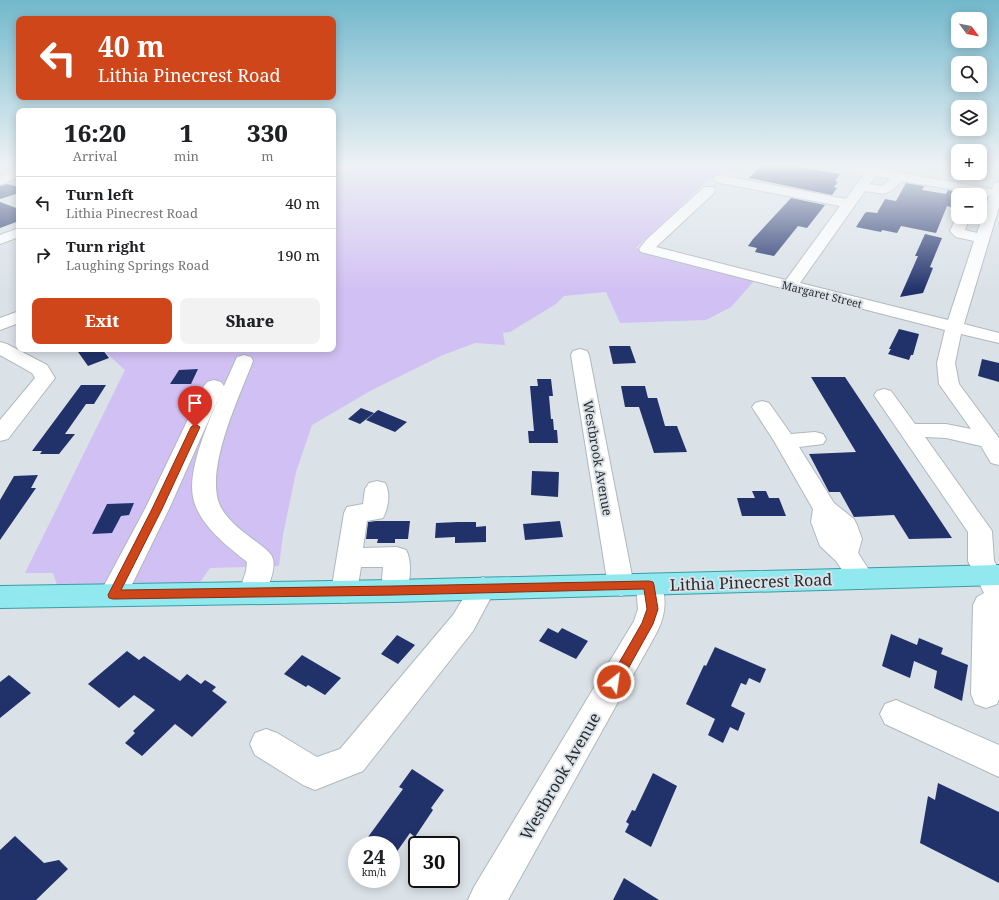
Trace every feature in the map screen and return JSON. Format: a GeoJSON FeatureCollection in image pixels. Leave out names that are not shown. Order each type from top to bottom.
{"type":"FeatureCollection","features":[{"type":"Feature","properties":{"kind":"main road","name":"Lithia Pinecrest Road"},"geometry":{"type":"LineString","coordinates":[[0,597],[394,591],[862,579],[996,586]]}},
{"type":"Feature","properties":{"kind":"street","name":"Margaret Street"},"geometry":{"type":"LineString","coordinates":[[690,207],[646,249],[999,338]]}},
{"type":"Feature","properties":{"kind":"street"},"geometry":{"type":"LineString","coordinates":[[790,286],[847,207]]}},
{"type":"Feature","properties":{"kind":"street"},"geometry":{"type":"LineString","coordinates":[[960,224],[958,231],[961,234],[982,238]]}},
{"type":"Feature","properties":{"kind":"street"},"geometry":{"type":"LineString","coordinates":[[983,224],[982,238],[954,327],[946,363],[949,384],[995,450]]}},
{"type":"Feature","properties":{"kind":"street"},"geometry":{"type":"LineString","coordinates":[[0,240],[16,233]]}},
{"type":"Feature","properties":{"kind":"street"},"geometry":{"type":"LineString","coordinates":[[0,325],[16,317]]}},
{"type":"Feature","properties":{"kind":"street"},"geometry":{"type":"LineString","coordinates":[[0,348],[40,369],[45,378],[0,434]]}},
{"type":"Feature","properties":{"kind":"street","name":"Westbrook Avenue"},"geometry":{"type":"LineString","coordinates":[[487,900],[647,624],[652,609],[635,585],[580,355]]}},
{"type":"Feature","properties":{"kind":"street"},"geometry":{"type":"LineString","coordinates":[[244,361],[220,420],[203,483],[205,498],[221,524],[260,559],[259,571],[252,592]]}},
{"type":"Feature","properties":{"kind":"street"},"geometry":{"type":"LineString","coordinates":[[113,595],[157,509],[214,386]]}},
{"type":"Feature","properties":{"kind":"street"},"geometry":{"type":"LineString","coordinates":[[884,395],[980,531],[982,561],[996,586],[987,605],[986,694]]}},
{"type":"Feature","properties":{"kind":"street"},"geometry":{"type":"LineString","coordinates":[[762,407],[785,441],[824,509],[823,522],[830,539],[845,554],[862,579]]}},
{"type":"Feature","properties":{"kind":"street"},"geometry":{"type":"LineString","coordinates":[[946,431],[955,428],[967,428],[978,424]]}},
{"type":"Feature","properties":{"kind":"street"},"geometry":{"type":"LineString","coordinates":[[908,430],[946,431],[972,436],[995,450]]}},
{"type":"Feature","properties":{"kind":"street"},"geometry":{"type":"LineString","coordinates":[[785,441],[815,439]]}},
{"type":"Feature","properties":{"kind":"street"},"geometry":{"type":"LineString","coordinates":[[344,592],[356,512],[374,512],[377,489]]}},
{"type":"Feature","properties":{"kind":"street"},"geometry":{"type":"LineString","coordinates":[[349,558],[397,557],[394,591]]}},
{"type":"Feature","properties":{"kind":"street"},"geometry":{"type":"LineString","coordinates":[[266,744],[315,774],[351,760],[463,623],[483,588]]}},
{"type":"Feature","properties":{"kind":"street"},"geometry":{"type":"LineString","coordinates":[[896,714],[999,761]]}},
{"type":"Feature","properties":{"kind":"shaded area"},"geometry":{"type":"Polygon","coordinates":[[[336,207],[679,207],[636,248],[755,280],[731,307],[706,320],[620,323],[606,292],[564,296],[556,304],[510,332],[503,333],[505,345],[475,343],[443,355],[372,390],[312,425],[296,472],[283,535],[279,566],[210,568],[198,585],[58,588],[53,573],[25,573],[125,370],[105,352],[336,352],[336,207]]]}},
{"type":"Feature","properties":{"kind":"building"},"geometry":{"type":"Polygon","coordinates":[[[0,207],[16,208],[16,222],[0,228],[0,207]]]}},
{"type":"Feature","properties":{"kind":"building"},"geometry":{"type":"Polygon","coordinates":[[[783,207],[823,207],[807,228],[798,226],[774,256],[755,252],[757,248],[748,246],[783,207]]]}},
{"type":"Feature","properties":{"kind":"building"},"geometry":{"type":"Polygon","coordinates":[[[880,207],[947,207],[936,233],[901,226],[897,233],[882,230],[881,232],[856,227],[867,212],[877,213],[880,207]]]}},
{"type":"Feature","properties":{"kind":"building"},"geometry":{"type":"Polygon","coordinates":[[[925,234],[942,238],[930,267],[933,268],[923,293],[900,297],[918,256],[915,256],[925,234]]]}},
{"type":"Feature","properties":{"kind":"building"},"geometry":{"type":"Polygon","coordinates":[[[899,329],[919,334],[913,355],[911,355],[909,360],[888,354],[899,329]]]}},
{"type":"Feature","properties":{"kind":"building"},"geometry":{"type":"Polygon","coordinates":[[[609,346],[630,346],[636,363],[613,364],[609,346]]]}},
{"type":"Feature","properties":{"kind":"building"},"geometry":{"type":"Polygon","coordinates":[[[78,352],[104,352],[109,358],[88,366],[78,352]]]}},
{"type":"Feature","properties":{"kind":"building"},"geometry":{"type":"Polygon","coordinates":[[[982,359],[999,363],[999,382],[978,376],[982,359]]]}},
{"type":"Feature","properties":{"kind":"building"},"geometry":{"type":"Polygon","coordinates":[[[198,369],[191,384],[170,384],[179,370],[198,369]]]}},
{"type":"Feature","properties":{"kind":"building"},"geometry":{"type":"Polygon","coordinates":[[[811,377],[845,377],[952,538],[909,539],[894,515],[854,517],[840,492],[829,492],[809,454],[856,452],[811,377]]]}},
{"type":"Feature","properties":{"kind":"building"},"geometry":{"type":"Polygon","coordinates":[[[537,379],[551,379],[553,396],[549,396],[551,419],[553,419],[554,430],[557,430],[558,443],[529,443],[528,431],[534,431],[530,386],[538,386],[537,379]]]}},
{"type":"Feature","properties":{"kind":"building"},"geometry":{"type":"Polygon","coordinates":[[[81,385],[106,385],[94,404],[86,404],[65,434],[75,434],[59,454],[40,454],[42,451],[32,451],[81,385]]]}},
{"type":"Feature","properties":{"kind":"building"},"geometry":{"type":"Polygon","coordinates":[[[621,386],[645,386],[648,398],[657,398],[665,426],[677,426],[687,452],[654,453],[639,407],[625,407],[621,386]]]}},
{"type":"Feature","properties":{"kind":"building"},"geometry":{"type":"Polygon","coordinates":[[[361,408],[374,413],[360,424],[348,419],[361,408]]]}},
{"type":"Feature","properties":{"kind":"building"},"geometry":{"type":"Polygon","coordinates":[[[378,410],[407,422],[395,432],[366,420],[378,410]]]}},
{"type":"Feature","properties":{"kind":"building"},"geometry":{"type":"Polygon","coordinates":[[[532,471],[559,472],[558,497],[531,495],[532,471]]]}},
{"type":"Feature","properties":{"kind":"building"},"geometry":{"type":"Polygon","coordinates":[[[38,475],[31,488],[36,488],[0,540],[0,500],[14,476],[38,475]]]}},
{"type":"Feature","properties":{"kind":"building"},"geometry":{"type":"Polygon","coordinates":[[[752,491],[766,491],[769,498],[779,498],[786,516],[742,516],[737,498],[755,498],[752,491]]]}},
{"type":"Feature","properties":{"kind":"building"},"geometry":{"type":"Polygon","coordinates":[[[134,503],[129,515],[121,516],[112,533],[92,534],[107,504],[134,503]]]}},
{"type":"Feature","properties":{"kind":"building"},"geometry":{"type":"Polygon","coordinates":[[[410,521],[408,539],[395,539],[395,543],[377,543],[378,539],[366,539],[368,522],[410,521]]]}},
{"type":"Feature","properties":{"kind":"building"},"geometry":{"type":"Polygon","coordinates":[[[560,521],[563,537],[525,540],[523,524],[560,521]]]}},
{"type":"Feature","properties":{"kind":"building"},"geometry":{"type":"Polygon","coordinates":[[[476,522],[476,527],[486,526],[486,542],[455,543],[455,537],[435,538],[436,523],[476,522]]]}},
{"type":"Feature","properties":{"kind":"building"},"geometry":{"type":"Polygon","coordinates":[[[548,628],[558,633],[562,628],[588,641],[576,659],[539,641],[548,628]]]}},
{"type":"Feature","properties":{"kind":"building"},"geometry":{"type":"Polygon","coordinates":[[[891,634],[917,645],[919,638],[943,648],[941,654],[968,665],[962,701],[934,688],[937,671],[914,661],[910,678],[882,666],[891,634]]]}},
{"type":"Feature","properties":{"kind":"building"},"geometry":{"type":"Polygon","coordinates":[[[397,635],[415,645],[398,664],[381,654],[397,635]]]}},
{"type":"Feature","properties":{"kind":"building"},"geometry":{"type":"Polygon","coordinates":[[[715,647],[766,669],[760,683],[749,678],[746,685],[741,683],[731,706],[745,713],[738,731],[730,727],[723,743],[708,735],[715,719],[686,704],[704,665],[706,666],[715,647]]]}},
{"type":"Feature","properties":{"kind":"building"},"geometry":{"type":"Polygon","coordinates":[[[127,651],[139,660],[144,656],[180,681],[187,674],[201,684],[205,680],[216,687],[212,691],[227,702],[192,737],[175,724],[142,756],[125,743],[135,733],[133,731],[155,710],[134,695],[119,708],[88,684],[127,651]]]}},
{"type":"Feature","properties":{"kind":"building"},"geometry":{"type":"Polygon","coordinates":[[[302,655],[341,678],[325,695],[308,685],[306,687],[284,674],[302,655]]]}},
{"type":"Feature","properties":{"kind":"building"},"geometry":{"type":"Polygon","coordinates":[[[9,675],[31,693],[0,718],[0,682],[9,675]]]}},
{"type":"Feature","properties":{"kind":"building"},"geometry":{"type":"Polygon","coordinates":[[[412,769],[444,790],[431,808],[433,810],[416,836],[410,833],[400,847],[400,836],[369,836],[403,789],[399,787],[412,769]]]}},
{"type":"Feature","properties":{"kind":"building"},"geometry":{"type":"Polygon","coordinates":[[[653,773],[677,786],[651,847],[625,832],[629,824],[626,822],[632,810],[635,811],[653,773]]]}},
{"type":"Feature","properties":{"kind":"building"},"geometry":{"type":"Polygon","coordinates":[[[938,783],[999,812],[999,883],[920,843],[928,796],[935,800],[938,783]]]}},
{"type":"Feature","properties":{"kind":"building"},"geometry":{"type":"Polygon","coordinates":[[[15,836],[44,863],[59,860],[68,869],[36,900],[0,900],[0,850],[15,836]]]}},
{"type":"Feature","properties":{"kind":"building"},"geometry":{"type":"Polygon","coordinates":[[[624,878],[659,900],[613,900],[624,878]]]}},
{"type":"Feature","properties":{"kind":"route"},"geometry":{"type":"LineString","coordinates":[[195,427],[157,509],[113,595],[344,592],[649,585],[652,609],[647,624],[614,682]]}}]}
